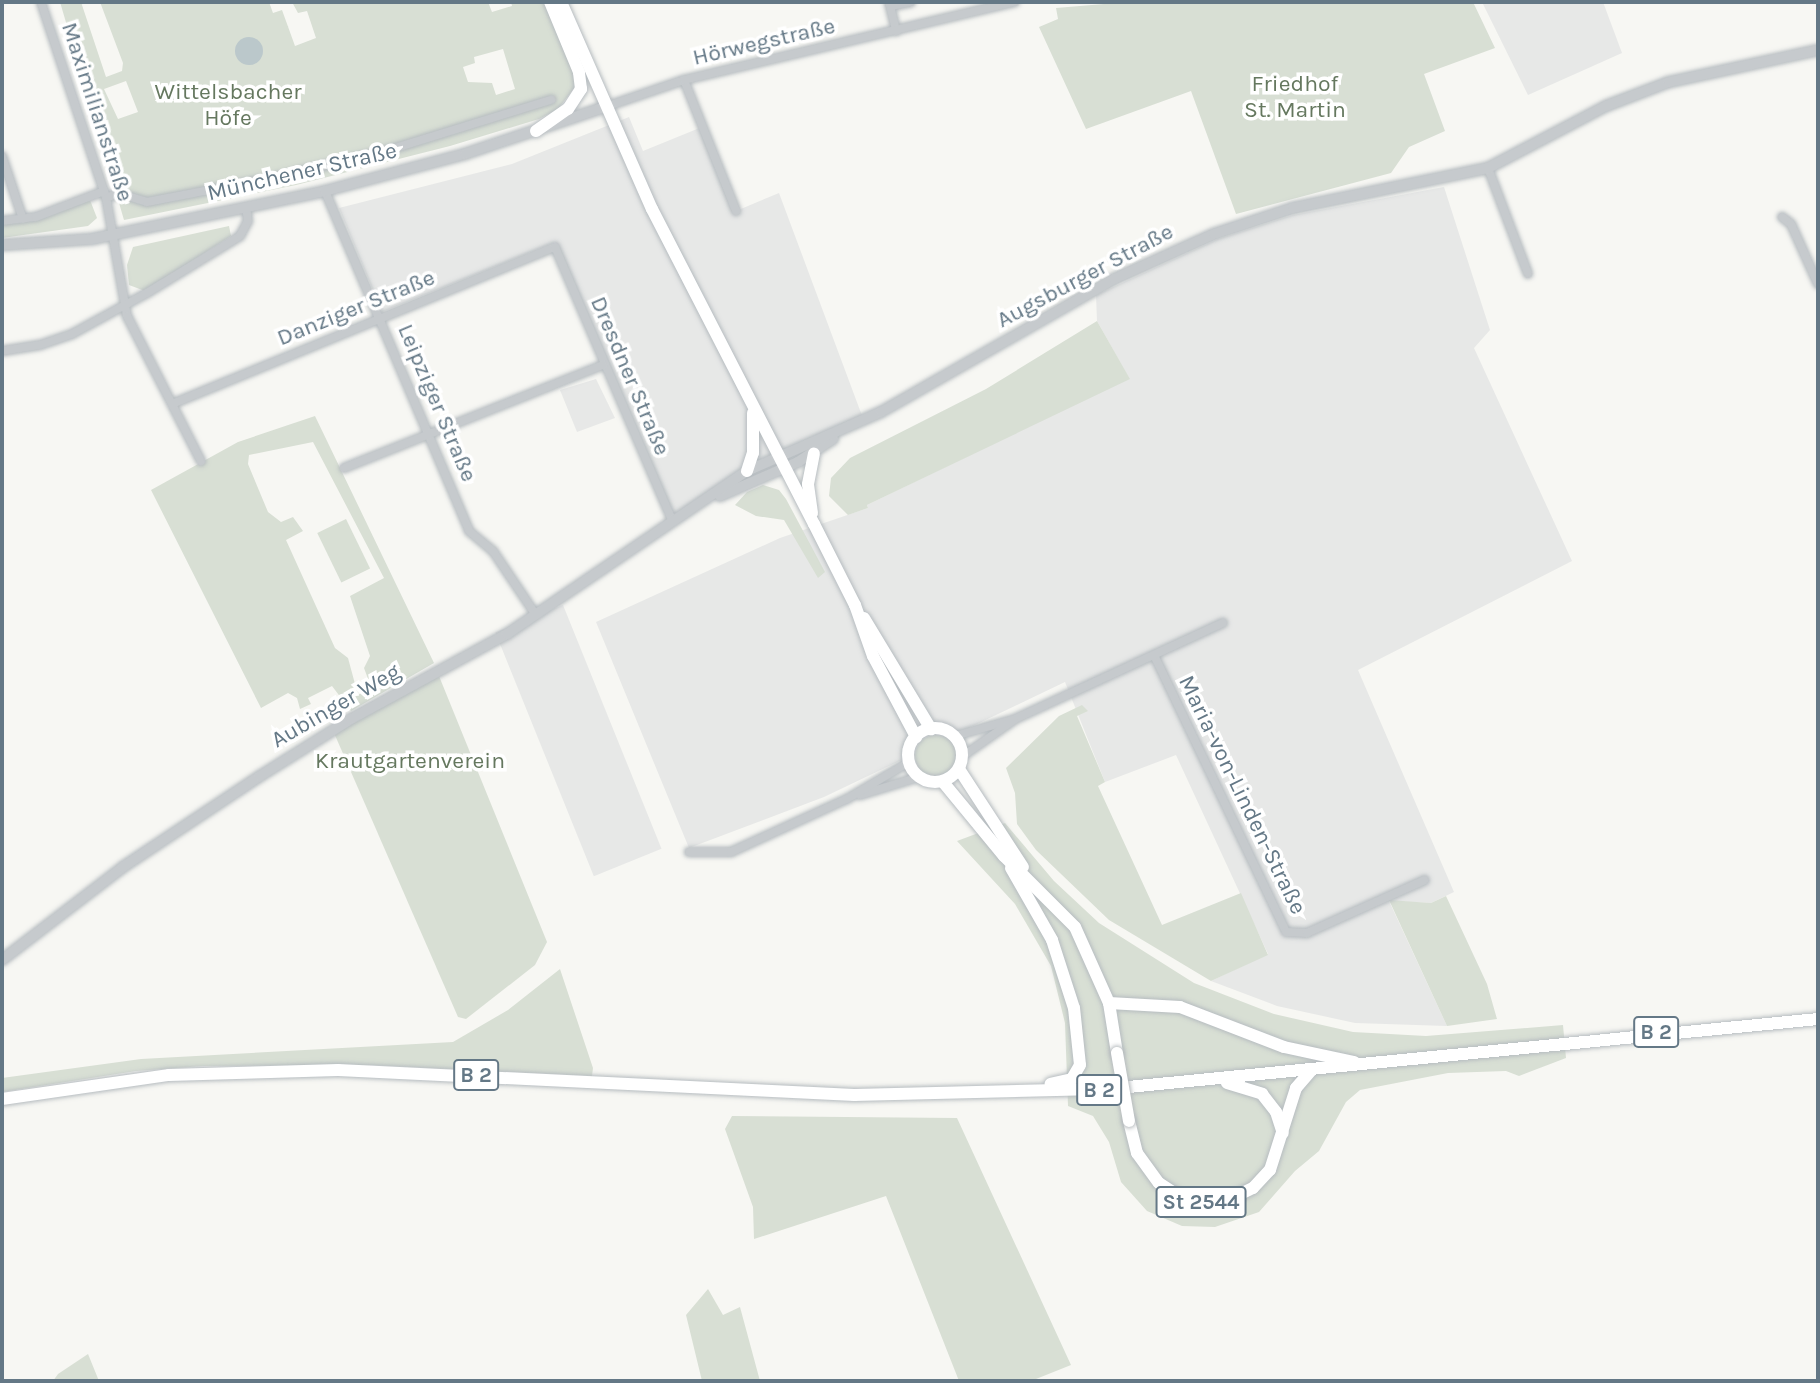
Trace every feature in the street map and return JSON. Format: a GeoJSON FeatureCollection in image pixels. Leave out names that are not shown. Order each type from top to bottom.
{"type":"FeatureCollection","features":[{"type":"Feature","properties":{"kind":"main road"},"geometry":{"type":"LineString","coordinates":[[536,131],[568,109],[581,89],[579,72],[550,2]]}},
{"type":"Feature","properties":{"kind":"main road"},"geometry":{"type":"LineString","coordinates":[[561,2],[605,107],[753,410],[855,605],[873,656],[916,737],[909,762],[919,777],[943,782],[961,763]]}},
{"type":"Feature","properties":{"kind":"main road"},"geometry":{"type":"LineString","coordinates":[[747,471],[753,453],[753,410]]}},
{"type":"Feature","properties":{"kind":"main road"},"geometry":{"type":"LineString","coordinates":[[814,454],[808,484],[814,524]]}},
{"type":"Feature","properties":{"kind":"main road"},"geometry":{"type":"LineString","coordinates":[[855,605],[886,649],[931,729]]}},
{"type":"Feature","properties":{"kind":"main road"},"geometry":{"type":"LineString","coordinates":[[916,737],[931,729],[955,736]]}},
{"type":"Feature","properties":{"kind":"main road","name":"St 2544"},"geometry":{"type":"LineString","coordinates":[[955,736],[961,763],[1031,880]]}},
{"type":"Feature","properties":{"kind":"main road","name":"St 2544"},"geometry":{"type":"LineString","coordinates":[[943,782],[1004,856],[1031,880],[1075,927],[1109,1003],[1129,1121],[1137,1153],[1148,1172],[1170,1192],[1198,1202],[1226,1200],[1252,1188],[1277,1158],[1283,1134]]}},
{"type":"Feature","properties":{"kind":"main road"},"geometry":{"type":"LineString","coordinates":[[1004,856],[1062,963],[1080,1041],[1080,1065],[1072,1079],[1047,1084],[1038,1092]]}},
{"type":"Feature","properties":{"kind":"main road"},"geometry":{"type":"LineString","coordinates":[[1109,1003],[1180,1007],[1284,1047],[1368,1065]]}},
{"type":"Feature","properties":{"kind":"main road","name":"B 2"},"geometry":{"type":"LineString","coordinates":[[2,1099],[169,1075],[338,1070],[828,1094],[1038,1092],[1224,1080],[1818,1019]]}},
{"type":"Feature","properties":{"kind":"main road"},"geometry":{"type":"LineString","coordinates":[[1283,1134],[1296,1088],[1311,1071]]}},
{"type":"Feature","properties":{"kind":"main road"},"geometry":{"type":"LineString","coordinates":[[1224,1080],[1232,1087],[1262,1094],[1276,1112],[1283,1134]]}},
{"type":"Feature","properties":{"kind":"street","name":"Maximilianstraße"},"geometry":{"type":"LineString","coordinates":[[41,2],[105,194],[125,306],[201,461]]}},
{"type":"Feature","properties":{"kind":"street"},"geometry":{"type":"LineString","coordinates":[[896,31],[890,4],[911,2]]}},
{"type":"Feature","properties":{"kind":"street","name":"Hörwegstraße"},"geometry":{"type":"LineString","coordinates":[[605,107],[684,80],[1015,2]]}},
{"type":"Feature","properties":{"kind":"street","name":"Augsburger Straße"},"geometry":{"type":"LineString","coordinates":[[784,469],[814,454],[841,433],[1114,279],[1214,234],[1293,208],[1488,168],[1606,106],[1669,82],[1818,50]]}},
{"type":"Feature","properties":{"kind":"street"},"geometry":{"type":"LineString","coordinates":[[684,80],[736,211]]}},
{"type":"Feature","properties":{"kind":"street","name":"Münchener Straße"},"geometry":{"type":"LineString","coordinates":[[105,194],[121,194],[147,202],[222,188],[350,160],[551,100]]}},
{"type":"Feature","properties":{"kind":"street","name":"Münchener Straße"},"geometry":{"type":"LineString","coordinates":[[2,245],[64,243],[114,235],[325,191],[536,131],[605,107]]}},
{"type":"Feature","properties":{"kind":"street"},"geometry":{"type":"LineString","coordinates":[[2,156],[23,219]]}},
{"type":"Feature","properties":{"kind":"street"},"geometry":{"type":"LineString","coordinates":[[1488,168],[1528,274]]}},
{"type":"Feature","properties":{"kind":"street","name":"Leipziger Straße"},"geometry":{"type":"LineString","coordinates":[[325,191],[430,433],[471,535],[493,551],[536,615]]}},
{"type":"Feature","properties":{"kind":"street"},"geometry":{"type":"LineString","coordinates":[[2,221],[23,219],[105,194]]}},
{"type":"Feature","properties":{"kind":"street"},"geometry":{"type":"LineString","coordinates":[[2,351],[61,338],[125,306],[240,236],[248,221],[246,207]]}},
{"type":"Feature","properties":{"kind":"street"},"geometry":{"type":"LineString","coordinates":[[1782,217],[1791,224],[1818,284]]}},
{"type":"Feature","properties":{"kind":"street","name":"Danziger Straße"},"geometry":{"type":"LineString","coordinates":[[172,404],[381,321],[555,247]]}},
{"type":"Feature","properties":{"kind":"street","name":"Dresdner Straße"},"geometry":{"type":"LineString","coordinates":[[555,247],[603,365],[672,520]]}},
{"type":"Feature","properties":{"kind":"street"},"geometry":{"type":"LineString","coordinates":[[344,468],[603,365]]}},
{"type":"Feature","properties":{"kind":"street","name":"Augsburger Straße"},"geometry":{"type":"LineString","coordinates":[[778,456],[841,433]]}},
{"type":"Feature","properties":{"kind":"street","name":"Aubinger Weg"},"geometry":{"type":"LineString","coordinates":[[2,960],[122,867],[260,776],[536,615],[672,520],[702,503],[747,471],[778,456]]}},
{"type":"Feature","properties":{"kind":"street","name":"Aubinger Weg"},"geometry":{"type":"LineString","coordinates":[[702,503],[784,469]]}},
{"type":"Feature","properties":{"kind":"street"},"geometry":{"type":"LineString","coordinates":[[955,736],[1015,719],[1223,623]]}},
{"type":"Feature","properties":{"kind":"street","name":"Maria-von-Linden-Straße"},"geometry":{"type":"LineString","coordinates":[[1154,655],[1282,928],[1291,934],[1307,933],[1425,880]]}},
{"type":"Feature","properties":{"kind":"street"},"geometry":{"type":"LineString","coordinates":[[961,763],[1015,719]]}},
{"type":"Feature","properties":{"kind":"street"},"geometry":{"type":"LineString","coordinates":[[689,852],[731,852],[847,799],[909,762]]}},
{"type":"Feature","properties":{"kind":"street"},"geometry":{"type":"LineString","coordinates":[[847,799],[919,777]]}},
{"type":"Feature","properties":{"kind":"shaded area"},"geometry":{"type":"Polygon","coordinates":[[[1482,2],[1603,2],[1622,53],[1528,95],[1482,2]]]}},
{"type":"Feature","properties":{"kind":"shaded area"},"geometry":{"type":"Polygon","coordinates":[[[249,37],[259,41],[263,51],[259,61],[249,65],[239,61],[235,51],[239,41],[249,37]]]}},
{"type":"Feature","properties":{"kind":"shaded area"},"geometry":{"type":"Polygon","coordinates":[[[629,117],[643,151],[702,127],[736,211],[779,193],[864,421],[672,518],[555,242],[382,312],[339,208],[512,164],[629,117]]]}},
{"type":"Feature","properties":{"kind":"shaded area"},"geometry":{"type":"Polygon","coordinates":[[[1444,187],[1490,330],[1474,348],[1572,561],[1358,670],[1454,892],[1431,903],[1389,901],[1447,1026],[1355,1023],[1277,1006],[1211,981],[1268,954],[1176,755],[1105,782],[1065,682],[824,797],[689,848],[596,622],[780,538],[868,508],[867,505],[1129,378],[1097,321],[1096,295],[1218,239],[1293,215],[1444,187]]]}},
{"type":"Feature","properties":{"kind":"shaded area"},"geometry":{"type":"Polygon","coordinates":[[[596,379],[615,418],[577,432],[560,390],[596,379]]]}},
{"type":"Feature","properties":{"kind":"shaded area"},"geometry":{"type":"Polygon","coordinates":[[[563,605],[662,849],[594,876],[495,632],[563,605]]]}},
{"type":"Feature","properties":{"kind":"green space","name":"Wittelsbacher Höfe"},"geometry":{"type":"Polygon","coordinates":[[[60,2],[81,2],[106,77],[122,71],[123,63],[100,2],[269,2],[273,13],[282,10],[295,46],[316,38],[307,11],[298,13],[292,2],[488,2],[492,12],[512,6],[511,2],[546,2],[576,72],[575,87],[558,109],[539,119],[450,146],[296,185],[124,220],[60,2]],[[503,49],[474,57],[475,63],[463,67],[468,82],[492,83],[496,95],[515,89],[503,49]],[[126,81],[104,89],[118,119],[138,112],[126,81]]]}},
{"type":"Feature","properties":{"kind":"green space","name":"Friedhof St. Martin"},"geometry":{"type":"Polygon","coordinates":[[[1128,2],[1473,2],[1495,48],[1424,74],[1445,131],[1409,147],[1391,173],[1236,214],[1191,91],[1086,129],[1039,27],[1058,19],[1056,8],[1128,2]]]}},
{"type":"Feature","properties":{"kind":"green space"},"geometry":{"type":"Polygon","coordinates":[[[90,200],[97,218],[88,226],[2,238],[2,224],[90,200]]]}},
{"type":"Feature","properties":{"kind":"green space"},"geometry":{"type":"Polygon","coordinates":[[[229,226],[231,236],[145,291],[129,285],[127,265],[133,247],[229,226]]]}},
{"type":"Feature","properties":{"kind":"green space"},"geometry":{"type":"Polygon","coordinates":[[[1097,321],[1130,379],[867,505],[868,508],[848,515],[829,496],[831,478],[850,458],[986,389],[1097,321]]]}},
{"type":"Feature","properties":{"kind":"green space"},"geometry":{"type":"Polygon","coordinates":[[[315,416],[434,663],[351,711],[332,686],[308,698],[311,704],[300,709],[297,698],[288,693],[261,708],[151,490],[238,442],[315,416]],[[313,442],[249,455],[248,464],[268,512],[281,522],[293,517],[303,531],[286,540],[335,648],[348,658],[358,695],[371,687],[364,668],[370,656],[350,596],[384,578],[313,442]]]}},
{"type":"Feature","properties":{"kind":"green space"},"geometry":{"type":"Polygon","coordinates":[[[763,485],[779,490],[786,499],[825,572],[818,578],[784,520],[756,516],[735,505],[747,492],[763,485]]]}},
{"type":"Feature","properties":{"kind":"green space"},"geometry":{"type":"Polygon","coordinates":[[[346,519],[370,568],[341,582],[317,533],[346,519]]]}},
{"type":"Feature","properties":{"kind":"green space","name":"Krautgartenverein"},"geometry":{"type":"Polygon","coordinates":[[[439,676],[547,942],[535,965],[466,1019],[458,1017],[334,733],[439,676]]]}},
{"type":"Feature","properties":{"kind":"green space"},"geometry":{"type":"Polygon","coordinates":[[[1082,705],[1088,711],[1077,716],[1105,782],[1098,786],[1162,925],[1241,893],[1268,955],[1211,981],[1109,920],[1036,850],[1017,824],[1015,793],[1006,768],[1059,716],[1082,705]]]}},
{"type":"Feature","properties":{"kind":"green space"},"geometry":{"type":"Polygon","coordinates":[[[936,735],[951,741],[957,756],[951,771],[936,777],[921,771],[915,756],[921,741],[936,735]]]}},
{"type":"Feature","properties":{"kind":"green space"},"geometry":{"type":"Polygon","coordinates":[[[1005,823],[1054,881],[1099,923],[1194,983],[1274,1014],[1353,1032],[1426,1036],[1563,1025],[1566,1058],[1519,1076],[1506,1071],[1448,1073],[1360,1090],[1346,1102],[1319,1151],[1295,1171],[1259,1212],[1215,1227],[1182,1226],[1147,1211],[1121,1182],[1109,1142],[1093,1116],[1068,1106],[1065,1023],[1051,966],[1015,904],[957,841],[1005,823]]]}},
{"type":"Feature","properties":{"kind":"green space"},"geometry":{"type":"Polygon","coordinates":[[[1446,896],[1487,984],[1497,1019],[1447,1026],[1389,900],[1431,903],[1446,896]]]}},
{"type":"Feature","properties":{"kind":"green space"},"geometry":{"type":"Polygon","coordinates":[[[560,969],[593,1068],[592,1076],[370,1065],[203,1066],[136,1071],[2,1092],[2,1078],[141,1059],[453,1042],[508,1010],[560,969]]]}},
{"type":"Feature","properties":{"kind":"green space"},"geometry":{"type":"Polygon","coordinates":[[[732,1116],[957,1118],[1071,1365],[1031,1381],[959,1381],[886,1196],[754,1239],[753,1207],[725,1129],[732,1116]]]}},
{"type":"Feature","properties":{"kind":"green space"},"geometry":{"type":"Polygon","coordinates":[[[708,1289],[723,1315],[740,1307],[760,1381],[702,1381],[686,1315],[708,1289]]]}},
{"type":"Feature","properties":{"kind":"green space"},"geometry":{"type":"Polygon","coordinates":[[[88,1354],[99,1381],[53,1381],[58,1374],[88,1354]]]}}]}
